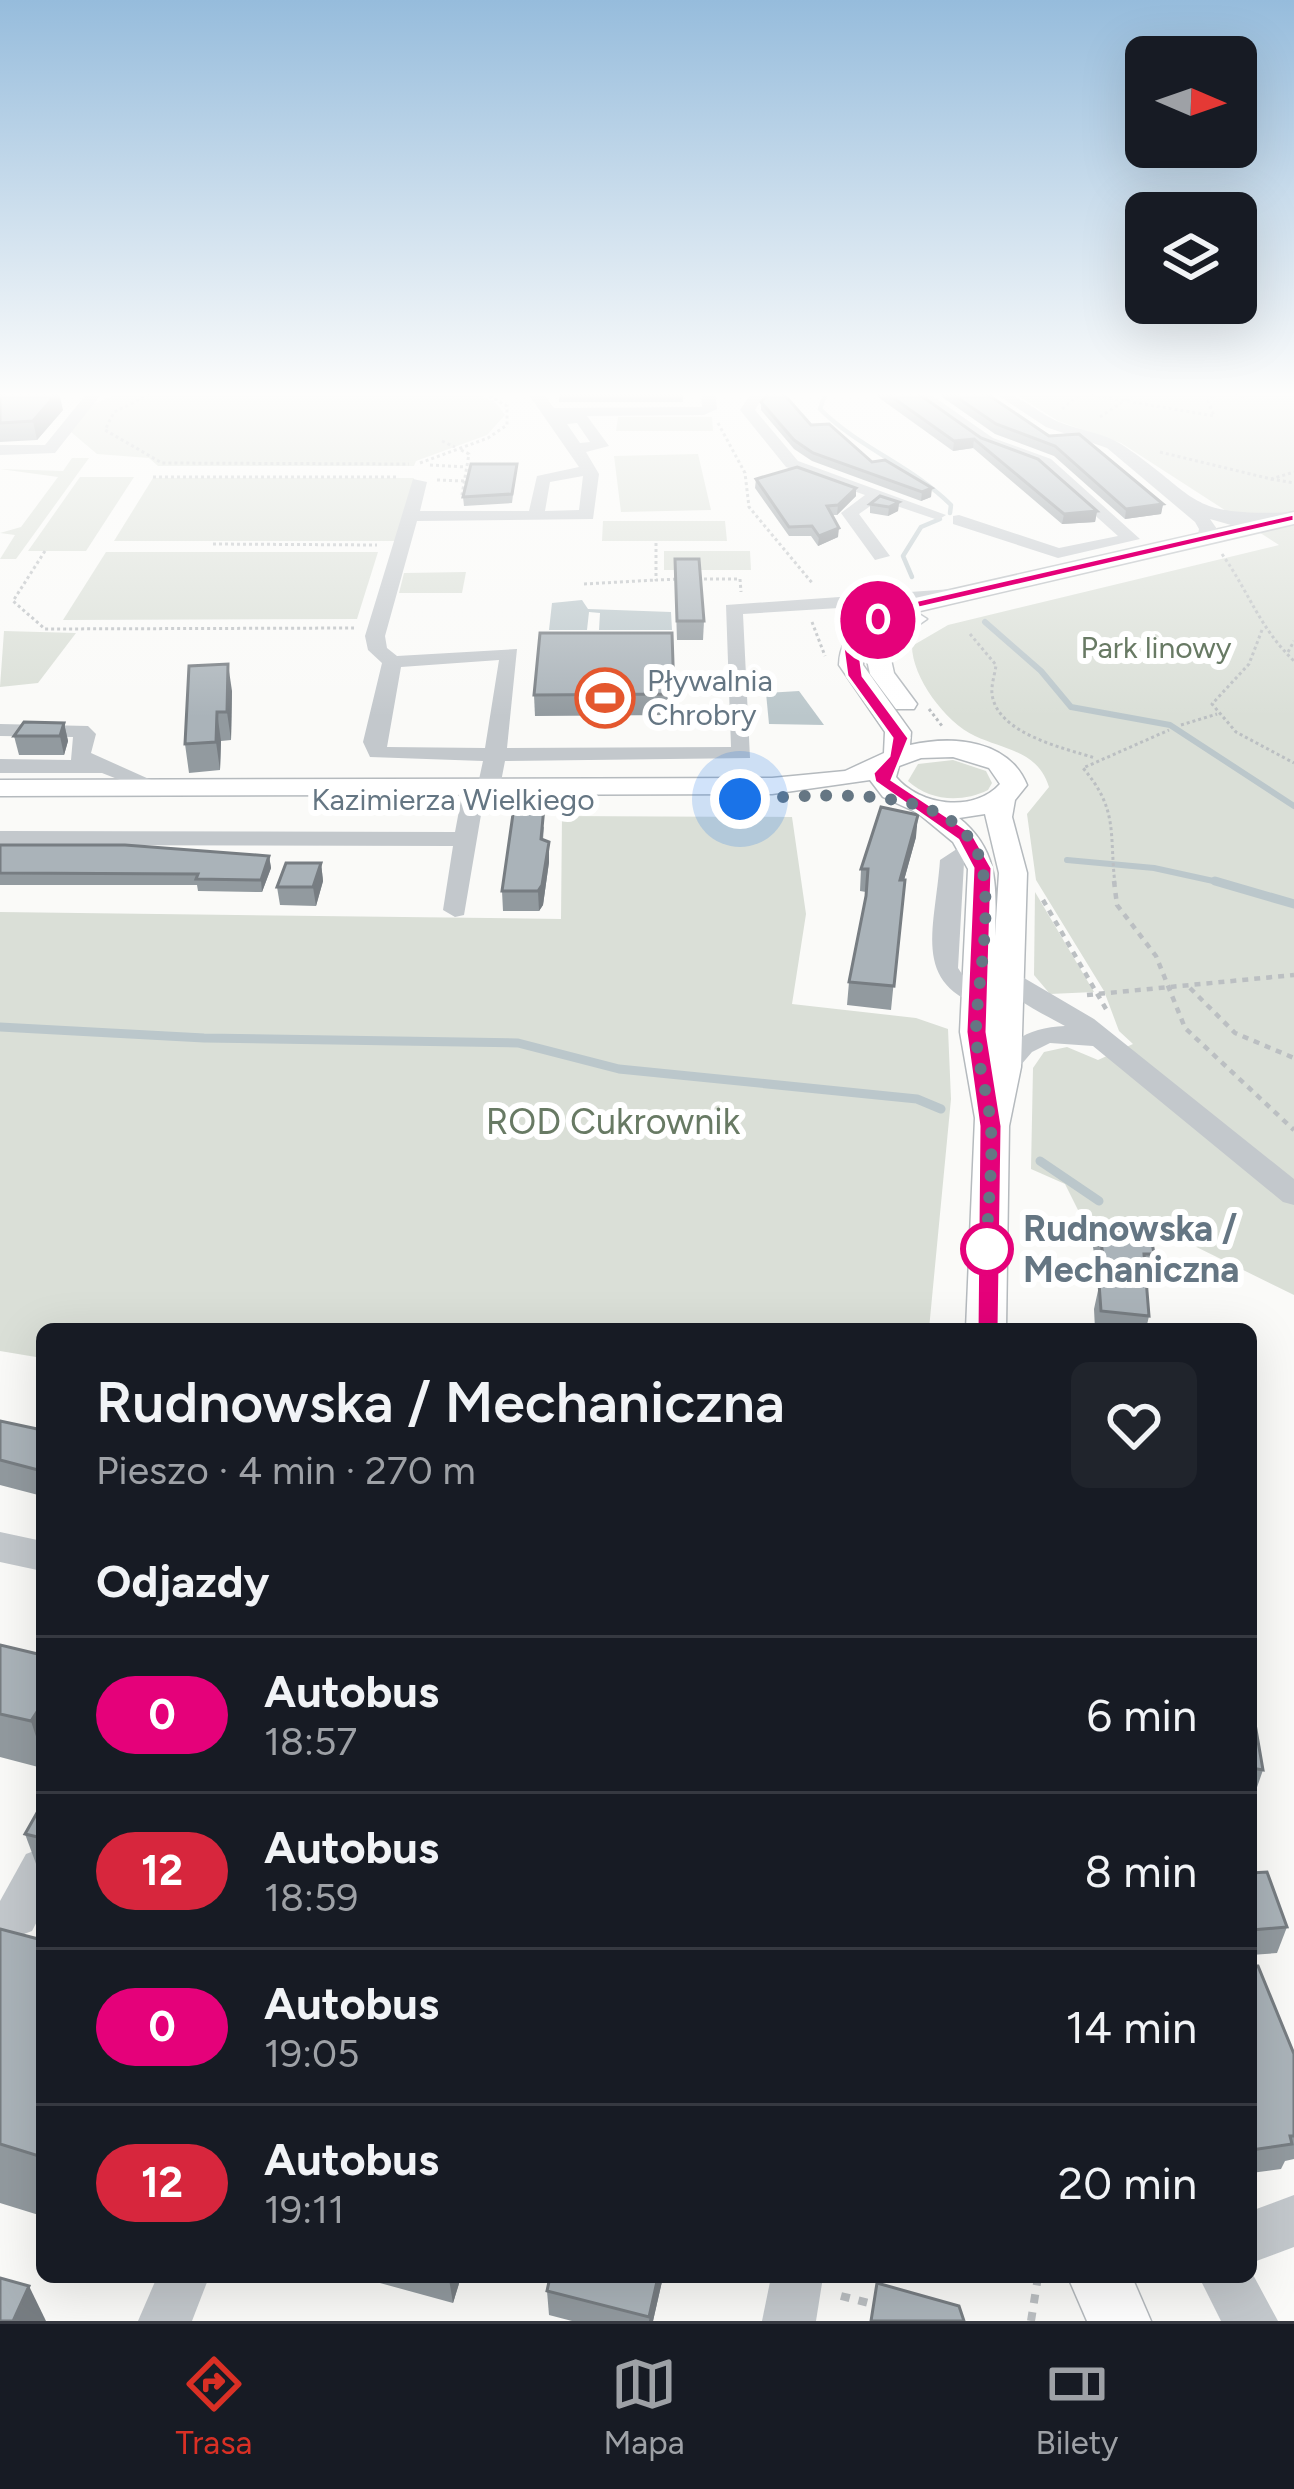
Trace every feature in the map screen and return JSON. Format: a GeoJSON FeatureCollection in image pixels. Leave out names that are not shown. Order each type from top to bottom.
{"type":"FeatureCollection","features":[{"type":"Feature","properties":{"kind":"main road"},"geometry":{"type":"LineString","coordinates":[[986,1323],[991,1126],[1004,1067],[982,868],[972,846],[884,782],[898,732],[851,665],[851,647],[864,630],[890,614],[961,594],[1209,550],[1294,517]]}},
{"type":"Feature","properties":{"kind":"main road"},"geometry":{"type":"LineString","coordinates":[[991,1126],[978,1058],[998,992],[1013,873],[998,817],[1002,800],[1012,790],[1012,774],[994,760],[963,751],[927,728],[891,687],[879,663],[881,646],[898,627],[966,604],[1294,528]]}},
{"type":"Feature","properties":{"kind":"main road","name":"Kazimierza Wielkiego"},"geometry":{"type":"LineString","coordinates":[[0,801],[800,784],[861,776],[927,749],[963,751]]}},
{"type":"Feature","properties":{"kind":"main road","name":"Kazimierza Wielkiego"},"geometry":{"type":"LineString","coordinates":[[0,788],[481,793],[916,802],[973,808],[1002,800]]}},
{"type":"Feature","properties":{"kind":"street"},"geometry":{"type":"LineString","coordinates":[[392,662],[375,646],[413,500]]}},
{"type":"Feature","properties":{"kind":"street"},"geometry":{"type":"LineString","coordinates":[[536,516],[539,500]]}},
{"type":"Feature","properties":{"kind":"street"},"geometry":{"type":"LineString","coordinates":[[410,516],[587,515],[588,500]]}},
{"type":"Feature","properties":{"kind":"street"},"geometry":{"type":"LineString","coordinates":[[868,500],[849,513],[881,556]]}},
{"type":"Feature","properties":{"kind":"street"},"geometry":{"type":"LineString","coordinates":[[892,500],[938,515]]}},
{"type":"Feature","properties":{"kind":"street"},"geometry":{"type":"LineString","coordinates":[[959,520],[1058,553],[1131,539],[1088,500]]}},
{"type":"Feature","properties":{"kind":"street"},"geometry":{"type":"LineString","coordinates":[[1179,500],[1206,524],[1209,550]]}},
{"type":"Feature","properties":{"kind":"street"},"geometry":{"type":"LineString","coordinates":[[1181,500],[1222,518],[1294,517]]}},
{"type":"Feature","properties":{"kind":"street"},"geometry":{"type":"LineString","coordinates":[[392,662],[374,742],[378,752],[742,753],[730,613],[740,606],[961,594]]}},
{"type":"Feature","properties":{"kind":"street"},"geometry":{"type":"LineString","coordinates":[[806,602],[847,615],[864,630]]}},
{"type":"Feature","properties":{"kind":"street"},"geometry":{"type":"LineString","coordinates":[[392,662],[434,654],[510,653],[495,754],[466,839],[455,910]]}},
{"type":"Feature","properties":{"kind":"street"},"geometry":{"type":"LineString","coordinates":[[0,730],[80,731],[85,734],[79,756],[158,788]]}},
{"type":"Feature","properties":{"kind":"street"},"geometry":{"type":"LineString","coordinates":[[0,766],[100,766]]}},
{"type":"Feature","properties":{"kind":"street"},"geometry":{"type":"LineString","coordinates":[[0,838],[466,839]]}},
{"type":"Feature","properties":{"kind":"street"},"geometry":{"type":"LineString","coordinates":[[998,992],[1107,1029],[1294,1195]]}},
{"type":"Feature","properties":{"kind":"street"},"geometry":{"type":"LineString","coordinates":[[1004,1067],[1015,1050],[1038,1037],[1107,1029]]}},
{"type":"Feature","properties":{"kind":"street"},"geometry":{"type":"LineString","coordinates":[[0,1547],[36,1555]]}},
{"type":"Feature","properties":{"kind":"street"},"geometry":{"type":"LineString","coordinates":[[16,1916],[36,1879]]}},
{"type":"Feature","properties":{"kind":"street"},"geometry":{"type":"LineString","coordinates":[[1257,2235],[1294,2221]]}},
{"type":"Feature","properties":{"kind":"street"},"geometry":{"type":"LineString","coordinates":[[165,2321],[181,2283]]}},
{"type":"Feature","properties":{"kind":"street"},"geometry":{"type":"LineString","coordinates":[[1228,2283],[1250,2321]]}},
{"type":"Feature","properties":{"kind":"street"},"geometry":{"type":"LineString","coordinates":[[789,2321],[819,2286]]}},
{"type":"Feature","properties":{"kind":"path"},"geometry":{"type":"LineString","coordinates":[[457,516],[460,500]]}},
{"type":"Feature","properties":{"kind":"path"},"geometry":{"type":"LineString","coordinates":[[748,500],[812,580],[806,602],[829,664]]}},
{"type":"Feature","properties":{"kind":"path"},"geometry":{"type":"LineString","coordinates":[[656,543],[656,580]]}},
{"type":"Feature","properties":{"kind":"path"},"geometry":{"type":"LineString","coordinates":[[213,544],[378,545],[381,551],[399,551]]}},
{"type":"Feature","properties":{"kind":"path"},"geometry":{"type":"LineString","coordinates":[[1209,550],[1240,549]]}},
{"type":"Feature","properties":{"kind":"path"},"geometry":{"type":"LineString","coordinates":[[1209,550],[1250,594],[1262,630],[1294,662]]}},
{"type":"Feature","properties":{"kind":"path"},"geometry":{"type":"LineString","coordinates":[[45,551],[13,601],[45,629],[378,628]]}},
{"type":"Feature","properties":{"kind":"path"},"geometry":{"type":"LineString","coordinates":[[24,573],[33,573]]}},
{"type":"Feature","properties":{"kind":"path"},"geometry":{"type":"LineString","coordinates":[[584,584],[740,579],[742,598]]}},
{"type":"Feature","properties":{"kind":"path"},"geometry":{"type":"LineString","coordinates":[[1262,630],[1249,664],[1212,704],[1237,732],[1294,763]]}},
{"type":"Feature","properties":{"kind":"path"},"geometry":{"type":"LineString","coordinates":[[970,634],[996,665],[991,696],[1000,713],[1047,742],[1095,758]]}},
{"type":"Feature","properties":{"kind":"path"},"geometry":{"type":"LineString","coordinates":[[1288,652],[1294,641]]}},
{"type":"Feature","properties":{"kind":"path"},"geometry":{"type":"LineString","coordinates":[[923,701],[944,726],[927,728]]}},
{"type":"Feature","properties":{"kind":"path"},"geometry":{"type":"LineString","coordinates":[[1180,725],[1217,714]]}},
{"type":"Feature","properties":{"kind":"path"},"geometry":{"type":"LineString","coordinates":[[1169,730],[1095,758],[1083,768],[1101,789],[1116,831],[1112,852],[1118,905],[1156,956],[1185,1028],[1294,1130]]}},
{"type":"Feature","properties":{"kind":"path"},"geometry":{"type":"LineString","coordinates":[[1040,895],[1100,994],[1107,1029]]}},
{"type":"Feature","properties":{"kind":"path"},"geometry":{"type":"LineString","coordinates":[[1100,994],[1294,975]]}},
{"type":"Feature","properties":{"kind":"path"},"geometry":{"type":"LineString","coordinates":[[1190,988],[1221,1027],[1264,1050],[1294,1058]]}},
{"type":"Feature","properties":{"kind":"path"},"geometry":{"type":"LineString","coordinates":[[1031,2321],[1037,2283]]}},
{"type":"Feature","properties":{"kind":"path"},"geometry":{"type":"LineString","coordinates":[[819,2286],[897,2311]]}},
{"type":"Feature","properties":{"kind":"green space"},"geometry":{"type":"Polygon","coordinates":[[[41,500],[58,500],[16,559],[0,559],[15,535],[0,533],[21,527],[41,500]]]}},
{"type":"Feature","properties":{"kind":"green space"},"geometry":{"type":"Polygon","coordinates":[[[64,500],[119,500],[86,551],[28,551],[64,500]]]}},
{"type":"Feature","properties":{"kind":"green space"},"geometry":{"type":"Polygon","coordinates":[[[139,500],[408,500],[396,541],[114,541],[139,500]]]}},
{"type":"Feature","properties":{"kind":"green space"},"geometry":{"type":"Polygon","coordinates":[[[620,500],[709,500],[711,510],[621,512],[620,500]]]}},
{"type":"Feature","properties":{"kind":"green space","name":"Park linowy"},"geometry":{"type":"Polygon","coordinates":[[[1210,500],[1294,500],[1294,1295],[1170,1234],[1082,1218],[1065,1184],[1031,1169],[1033,1068],[1044,1052],[1067,1047],[1098,1060],[1133,1044],[1119,1031],[1104,991],[1036,880],[1027,814],[1049,787],[1044,775],[1029,759],[975,736],[952,720],[924,684],[912,646],[948,625],[1279,545],[1210,500]]]}},
{"type":"Feature","properties":{"kind":"green space"},"geometry":{"type":"Polygon","coordinates":[[[603,521],[725,521],[727,541],[602,541],[603,521]]]}},
{"type":"Feature","properties":{"kind":"green space"},"geometry":{"type":"Polygon","coordinates":[[[664,551],[750,551],[751,570],[664,570],[664,551]]]}},
{"type":"Feature","properties":{"kind":"green space"},"geometry":{"type":"Polygon","coordinates":[[[106,552],[378,552],[357,619],[63,620],[106,552]]]}},
{"type":"Feature","properties":{"kind":"green space"},"geometry":{"type":"Polygon","coordinates":[[[466,572],[462,593],[399,593],[404,573],[466,572]]]}},
{"type":"Feature","properties":{"kind":"green space"},"geometry":{"type":"Polygon","coordinates":[[[4,631],[76,633],[38,683],[0,687],[4,631]]]}},
{"type":"Feature","properties":{"kind":"green space"},"geometry":{"type":"Polygon","coordinates":[[[953,760],[986,771],[992,783],[988,790],[946,798],[926,793],[908,781],[918,764],[953,760]]]}},
{"type":"Feature","properties":{"kind":"green space","name":"ROD Cukrownik"},"geometry":{"type":"Polygon","coordinates":[[[562,816],[792,817],[806,914],[792,1004],[916,1018],[948,1029],[951,1099],[930,1323],[36,1323],[36,1357],[0,1351],[0,912],[561,919],[562,816]]]}},
{"type":"Feature","properties":{"kind":"green space"},"geometry":{"type":"Polygon","coordinates":[[[1035,892],[1094,992],[1050,994],[1034,975],[1035,892]]]}},
{"type":"Feature","properties":{"kind":"shaded area"},"geometry":{"type":"Polygon","coordinates":[[[582,600],[588,609],[671,612],[672,630],[599,630],[600,613],[589,612],[587,630],[549,630],[552,603],[582,600]]]}},
{"type":"Feature","properties":{"kind":"shaded area"},"geometry":{"type":"Polygon","coordinates":[[[799,691],[824,725],[769,724],[766,693],[799,691]]]}},
{"type":"Feature","properties":{"kind":"building"},"geometry":{"type":"Polygon","coordinates":[[[771,500],[843,500],[827,506],[839,528],[819,536],[812,526],[789,527],[771,500]]]}},
{"type":"Feature","properties":{"kind":"building"},"geometry":{"type":"Polygon","coordinates":[[[875,500],[899,502],[889,507],[870,504],[875,500]]]}},
{"type":"Feature","properties":{"kind":"building"},"geometry":{"type":"Polygon","coordinates":[[[1048,500],[1085,500],[1097,511],[1064,514],[1048,500]]]}},
{"type":"Feature","properties":{"kind":"building"},"geometry":{"type":"Polygon","coordinates":[[[1116,500],[1163,504],[1126,509],[1116,500]]]}},
{"type":"Feature","properties":{"kind":"building"},"geometry":{"type":"Polygon","coordinates":[[[675,559],[699,559],[704,621],[677,621],[675,559]]]}},
{"type":"Feature","properties":{"kind":"building","name":"Pływalnia Chrobry"},"geometry":{"type":"Polygon","coordinates":[[[540,633],[672,633],[674,694],[534,695],[540,633]]]}},
{"type":"Feature","properties":{"kind":"building"},"geometry":{"type":"Polygon","coordinates":[[[228,664],[227,712],[217,712],[216,742],[185,744],[189,666],[228,664]]]}},
{"type":"Feature","properties":{"kind":"building"},"geometry":{"type":"Polygon","coordinates":[[[24,722],[64,723],[60,736],[14,736],[24,722]]]}},
{"type":"Feature","properties":{"kind":"building"},"geometry":{"type":"Polygon","coordinates":[[[514,807],[544,807],[541,839],[549,842],[538,891],[502,891],[514,807]]]}},
{"type":"Feature","properties":{"kind":"building"},"geometry":{"type":"Polygon","coordinates":[[[881,807],[918,815],[900,880],[905,880],[894,986],[849,982],[866,896],[868,869],[861,869],[881,807]]]}},
{"type":"Feature","properties":{"kind":"building"},"geometry":{"type":"Polygon","coordinates":[[[0,845],[125,845],[269,856],[261,880],[196,879],[198,874],[0,873],[0,845]]]}},
{"type":"Feature","properties":{"kind":"building"},"geometry":{"type":"Polygon","coordinates":[[[286,863],[321,863],[313,887],[277,887],[286,863]]]}},
{"type":"Feature","properties":{"kind":"building"},"geometry":{"type":"Polygon","coordinates":[[[1098,1221],[1149,1224],[1154,1254],[1144,1254],[1149,1316],[1101,1311],[1099,1283],[1107,1284],[1098,1221]]]}},
{"type":"Feature","properties":{"kind":"building"},"geometry":{"type":"Polygon","coordinates":[[[0,1421],[36,1429],[36,1469],[0,1460],[0,1421]]]}},
{"type":"Feature","properties":{"kind":"building"},"geometry":{"type":"Polygon","coordinates":[[[0,1645],[36,1654],[36,1713],[31,1721],[0,1714],[0,1645]]]}},
{"type":"Feature","properties":{"kind":"building"},"geometry":{"type":"Polygon","coordinates":[[[1257,1735],[1263,1770],[1257,1769],[1257,1735]]]}},
{"type":"Feature","properties":{"kind":"building"},"geometry":{"type":"Polygon","coordinates":[[[36,1815],[36,1837],[25,1834],[36,1815]]]}},
{"type":"Feature","properties":{"kind":"building"},"geometry":{"type":"Polygon","coordinates":[[[1267,1872],[1287,1927],[1257,1930],[1257,1873],[1267,1872]]]}},
{"type":"Feature","properties":{"kind":"building"},"geometry":{"type":"Polygon","coordinates":[[[0,1929],[36,1938],[36,2155],[0,2144],[0,1929]]]}},
{"type":"Feature","properties":{"kind":"building"},"geometry":{"type":"Polygon","coordinates":[[[1257,1966],[1294,2054],[1292,2144],[1257,2149],[1257,1966]]]}},
{"type":"Feature","properties":{"kind":"building"},"geometry":{"type":"Polygon","coordinates":[[[0,2278],[29,2286],[13,2321],[0,2321],[0,2278]]]}},
{"type":"Feature","properties":{"kind":"building"},"geometry":{"type":"Polygon","coordinates":[[[549,2283],[657,2283],[649,2317],[547,2291],[549,2283]]]}},
{"type":"Feature","properties":{"kind":"building"},"geometry":{"type":"Polygon","coordinates":[[[877,2283],[959,2306],[964,2321],[871,2321],[877,2283]]]}},
{"type":"Feature","properties":{"kind":"waterway"},"geometry":{"type":"LineString","coordinates":[[946,500],[950,513]]}},
{"type":"Feature","properties":{"kind":"waterway"},"geometry":{"type":"LineString","coordinates":[[912,577],[903,556],[921,527],[940,519]]}},
{"type":"Feature","properties":{"kind":"waterway"},"geometry":{"type":"LineString","coordinates":[[985,622],[1041,671],[1071,707],[1170,725],[1294,806]]}},
{"type":"Feature","properties":{"kind":"waterway"},"geometry":{"type":"LineString","coordinates":[[1067,860],[1154,868],[1220,882]]}},
{"type":"Feature","properties":{"kind":"waterway"},"geometry":{"type":"LineString","coordinates":[[1215,881],[1220,882]]}},
{"type":"Feature","properties":{"kind":"waterway"},"geometry":{"type":"LineString","coordinates":[[1220,882],[1227,884]]}},
{"type":"Feature","properties":{"kind":"waterway"},"geometry":{"type":"LineString","coordinates":[[1220,882],[1294,904]]}},
{"type":"Feature","properties":{"kind":"waterway"},"geometry":{"type":"LineString","coordinates":[[0,1027],[204,1038],[518,1043],[619,1069],[917,1099],[941,1109]]}},
{"type":"Feature","properties":{"kind":"waterway"},"geometry":{"type":"LineString","coordinates":[[1040,1161],[1099,1201]]}},
{"type":"Feature","properties":{"kind":"bus line","name":"0"},"geometry":{"type":"LineString","coordinates":[[986,1323],[991,1126],[981,1088],[976,1032],[985,905],[982,868],[965,836],[926,806],[898,796],[884,782],[882,773],[897,757],[901,738],[855,676],[851,647],[873,623],[915,605],[1294,518]]}},
{"type":"Feature","properties":{"kind":"place","name":"Pływalnia Chrobry"},"geometry":{"type":"Point","coordinates":[605,698]}},
{"type":"Feature","properties":{"kind":"place","name":"Rudnowska / Mechaniczna"},"geometry":{"type":"Point","coordinates":[987,1249]}},
{"type":"Feature","properties":{"kind":"route"},"geometry":{"type":"LineString","coordinates":[[740,799],[855,796],[906,800],[938,814],[965,836],[978,856],[985,905],[976,1032],[981,1088],[991,1126],[987,1249]]}}]}
